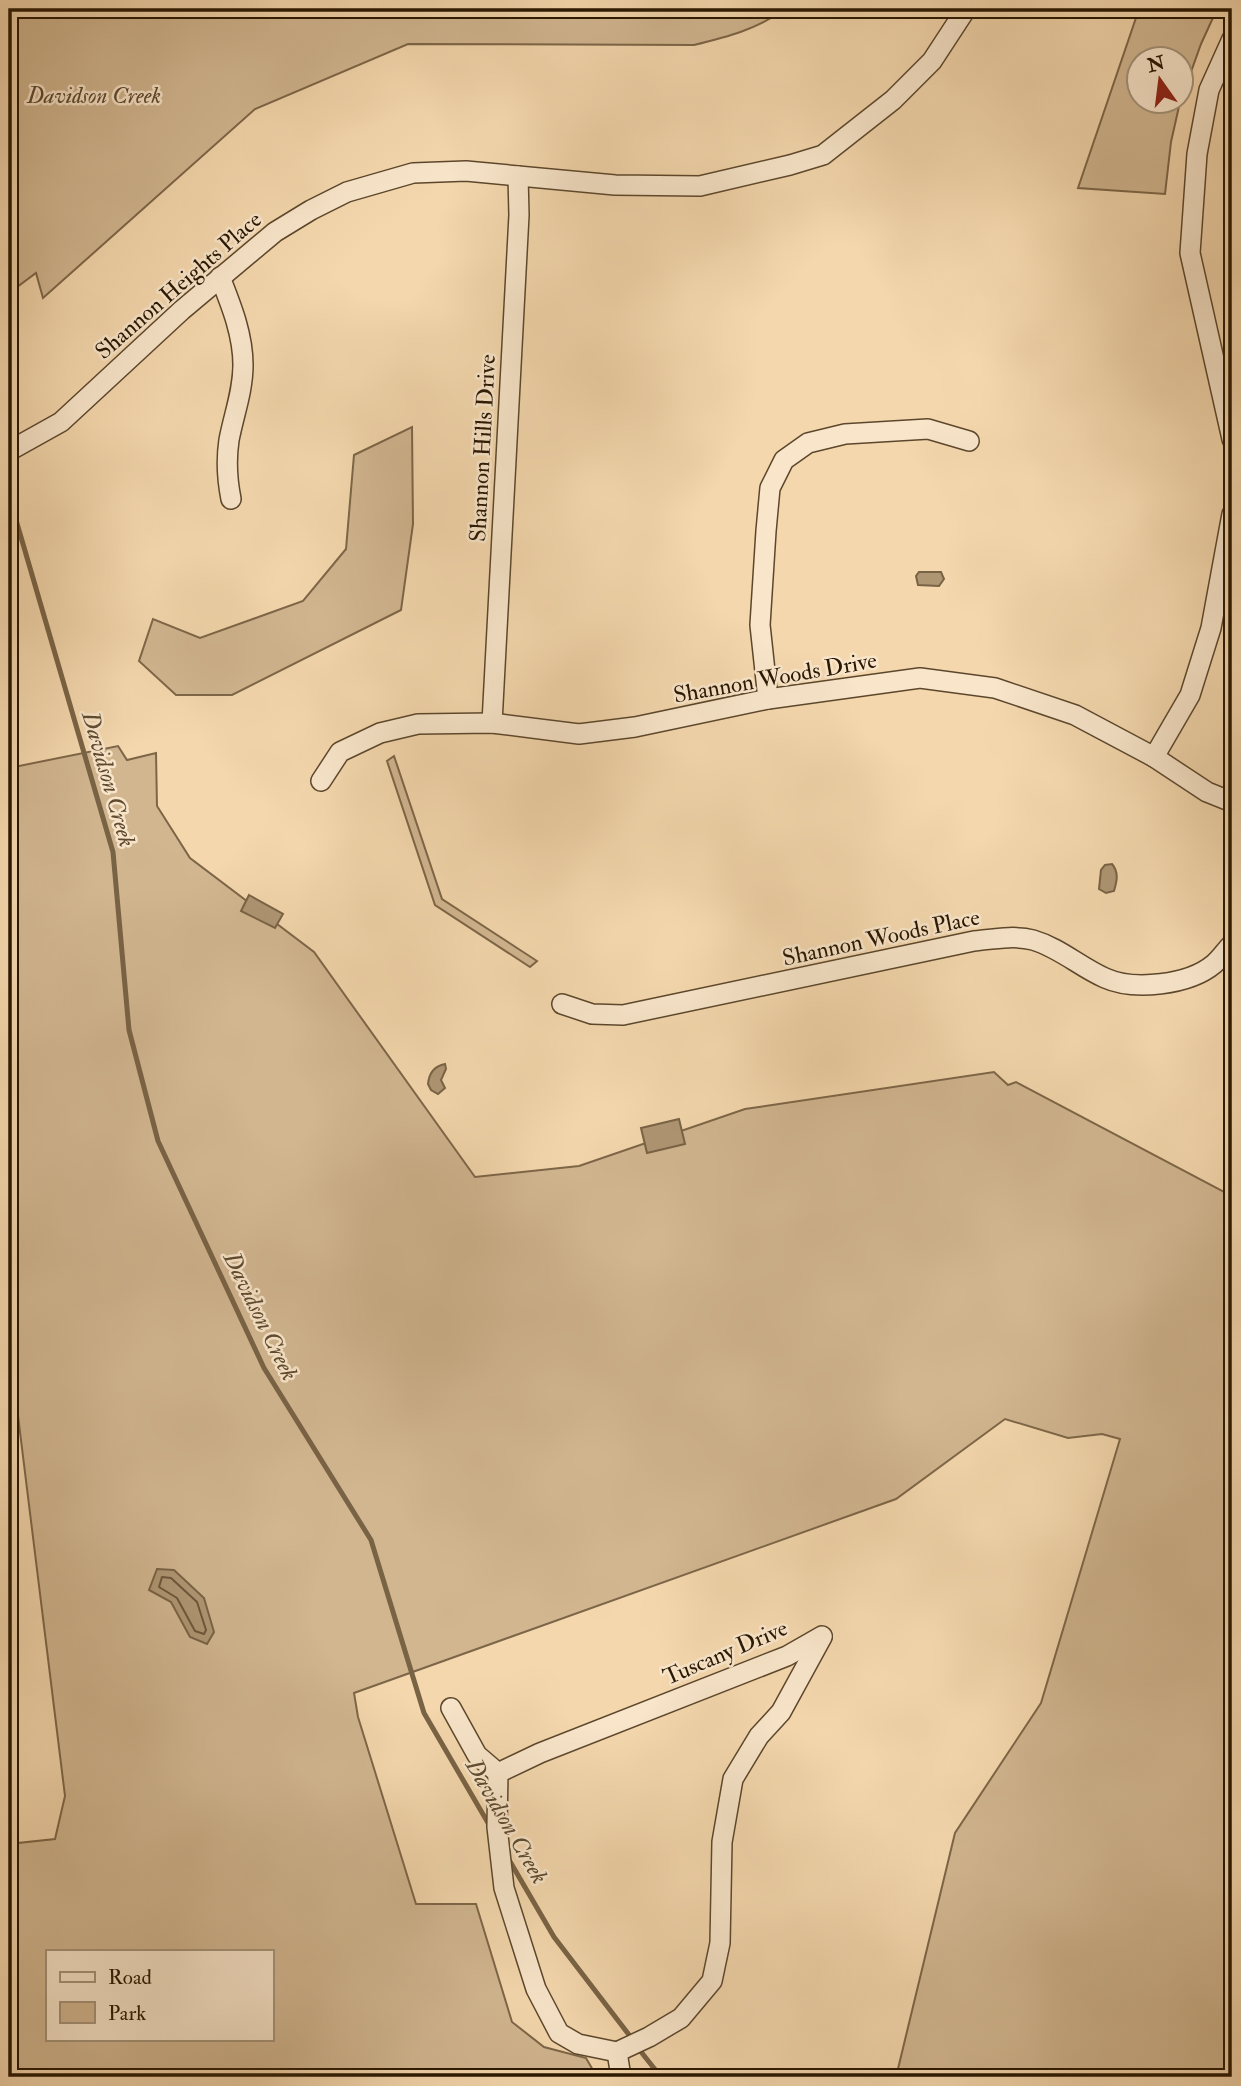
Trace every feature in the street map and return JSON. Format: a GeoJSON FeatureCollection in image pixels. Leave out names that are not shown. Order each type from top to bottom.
{"type":"FeatureCollection","features":[{"type":"Feature","properties":{"kind":"street","name":"Shannon Heights Place"},"geometry":{"type":"LineString","coordinates":[[9,451],[61,422],[220,276],[275,232],[347,192],[413,173],[466,171],[615,185],[699,186],[748,176],[822,155],[893,100],[932,61],[966,9]]}},
{"type":"Feature","properties":{"kind":"street"},"geometry":{"type":"LineString","coordinates":[[1232,39],[1209,90],[1196,154],[1190,253],[1232,439]]}},
{"type":"Feature","properties":{"kind":"street","name":"Shannon Hills Drive"},"geometry":{"type":"LineString","coordinates":[[492,723],[519,215],[518,176]]}},
{"type":"Feature","properties":{"kind":"street"},"geometry":{"type":"LineString","coordinates":[[220,276],[238,325],[243,363],[241,397],[229,440],[226,473],[231,499]]}},
{"type":"Feature","properties":{"kind":"street"},"geometry":{"type":"LineString","coordinates":[[768,699],[760,625],[771,488],[783,460],[808,443],[845,434],[928,429],[969,441]]}},
{"type":"Feature","properties":{"kind":"street"},"geometry":{"type":"LineString","coordinates":[[1154,757],[1189,695],[1210,628],[1232,514]]}},
{"type":"Feature","properties":{"kind":"street","name":"Shannon Woods Drive"},"geometry":{"type":"LineString","coordinates":[[321,781],[340,752],[380,733],[418,724],[492,723],[579,734],[635,727],[768,699],[920,678],[995,688],[1075,715],[1154,757],[1207,792],[1232,802]]}},
{"type":"Feature","properties":{"kind":"street","name":"Shannon Woods Place"},"geometry":{"type":"LineString","coordinates":[[562,1004],[592,1014],[623,1015],[974,941],[1002,938],[1031,940],[1056,949],[1105,978],[1129,986],[1153,984],[1185,979],[1213,965],[1232,944]]}},
{"type":"Feature","properties":{"kind":"street","name":"Tuscany Drive"},"geometry":{"type":"LineString","coordinates":[[498,1773],[540,1753],[786,1656],[822,1636],[781,1712],[759,1736],[733,1779],[722,1842],[720,1943],[712,1981],[681,2018],[617,2052]]}},
{"type":"Feature","properties":{"kind":"street"},"geometry":{"type":"LineString","coordinates":[[452,1708],[477,1755],[498,1773],[497,1827],[504,1888],[536,1989],[559,2033],[578,2044],[617,2052],[621,2077]]}},
{"type":"Feature","properties":{"kind":"green space","name":"Davidson Creek"},"geometry":{"type":"Polygon","coordinates":[[[9,9],[785,9],[753,27],[694,45],[408,44],[255,109],[43,298],[36,273],[9,293],[9,9]]]}},
{"type":"Feature","properties":{"kind":"green space"},"geometry":{"type":"Polygon","coordinates":[[[1139,9],[1217,9],[1196,58],[1196,46],[1126,46],[1139,9]]]}},
{"type":"Feature","properties":{"kind":"green space"},"geometry":{"type":"Polygon","coordinates":[[[1126,47],[1126,116],[1177,116],[1165,194],[1078,188],[1126,47]]]}},
{"type":"Feature","properties":{"kind":"green space"},"geometry":{"type":"Polygon","coordinates":[[[412,427],[413,524],[401,610],[232,695],[176,695],[139,661],[153,619],[200,638],[303,601],[346,549],[354,455],[412,427]]]}},
{"type":"Feature","properties":{"kind":"green space"},"geometry":{"type":"Polygon","coordinates":[[[118,746],[127,760],[156,753],[157,806],[190,858],[314,952],[475,1177],[579,1166],[745,1109],[994,1072],[1008,1085],[1016,1082],[1232,1196],[1232,2077],[896,2077],[955,1833],[1041,1703],[1120,1439],[1102,1434],[1068,1438],[1005,1419],[896,1499],[354,1693],[358,1717],[416,1904],[476,1904],[512,2022],[544,2047],[586,2058],[597,2077],[9,2077],[9,1844],[55,1839],[65,1796],[9,1343],[9,768],[118,746]]]}},
{"type":"Feature","properties":{"kind":"green space"},"geometry":{"type":"Polygon","coordinates":[[[394,756],[442,899],[537,961],[530,967],[435,905],[387,761],[394,756]]]}},
{"type":"Feature","properties":{"kind":"water"},"geometry":{"type":"Polygon","coordinates":[[[919,572],[941,572],[944,579],[939,586],[918,585],[916,576],[919,572]]]}},
{"type":"Feature","properties":{"kind":"water"},"geometry":{"type":"Polygon","coordinates":[[[1112,864],[1116,873],[1116,884],[1114,891],[1106,893],[1099,889],[1101,870],[1105,865],[1112,864]]]}},
{"type":"Feature","properties":{"kind":"water"},"geometry":{"type":"Polygon","coordinates":[[[249,895],[283,914],[275,928],[241,911],[249,895]]]}},
{"type":"Feature","properties":{"kind":"water"},"geometry":{"type":"Polygon","coordinates":[[[445,1064],[446,1069],[441,1080],[445,1088],[438,1094],[431,1090],[428,1084],[435,1069],[445,1064]]]}},
{"type":"Feature","properties":{"kind":"water"},"geometry":{"type":"Polygon","coordinates":[[[679,1119],[685,1144],[647,1153],[641,1128],[679,1119]]]}},
{"type":"Feature","properties":{"kind":"water"},"geometry":{"type":"Polygon","coordinates":[[[157,1569],[174,1570],[204,1598],[214,1632],[207,1644],[190,1637],[171,1602],[149,1590],[157,1569]]]}},
{"type":"Feature","properties":{"kind":"waterway","name":"Davidson Creek"},"geometry":{"type":"LineString","coordinates":[[9,496],[113,852],[129,1030],[158,1141],[264,1368],[371,1540],[424,1713],[491,1828]]}},
{"type":"Feature","properties":{"kind":"waterway","name":"Davidson Creek"},"geometry":{"type":"LineString","coordinates":[[508,1858],[554,1937],[633,2040]]}},
{"type":"Feature","properties":{"kind":"waterway","name":"Davidson Creek"},"geometry":{"type":"LineString","coordinates":[[638,2048],[661,2077]]}}]}
